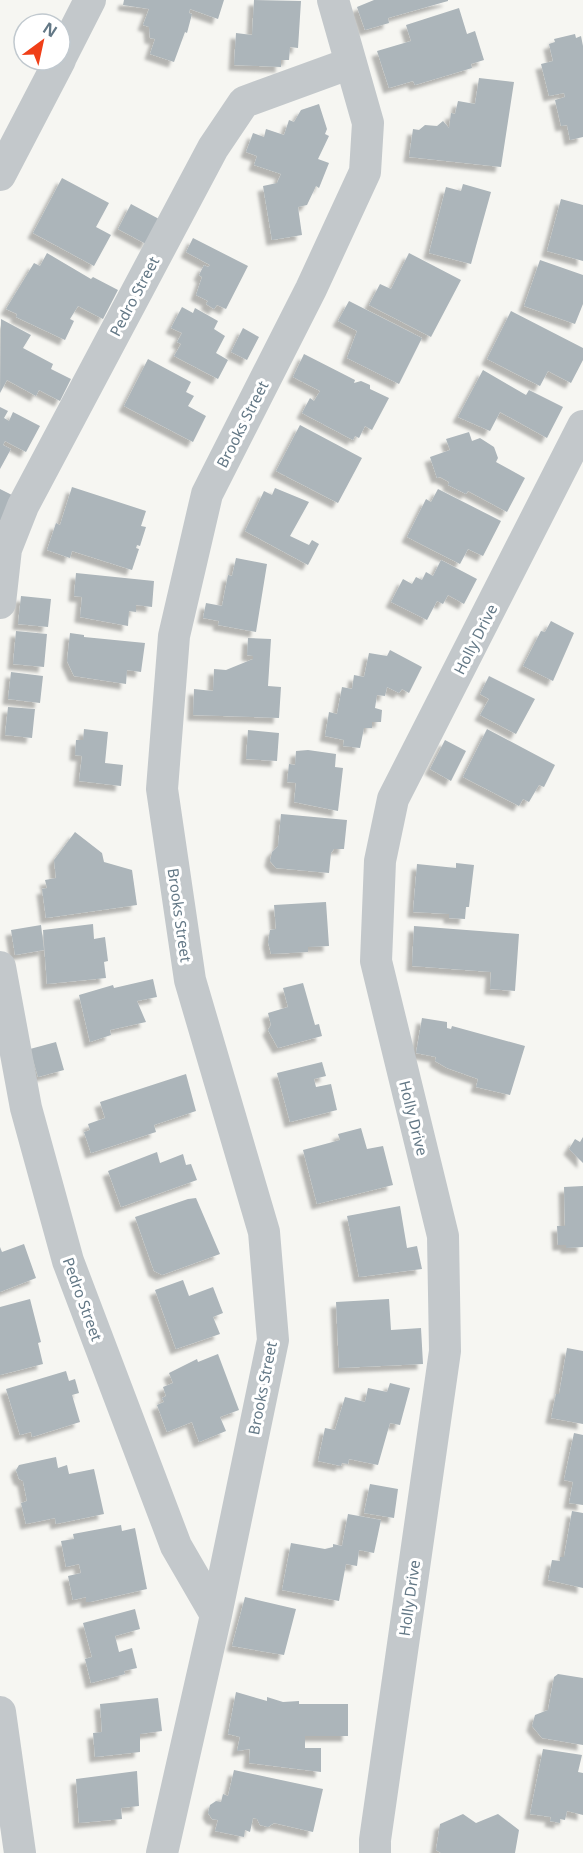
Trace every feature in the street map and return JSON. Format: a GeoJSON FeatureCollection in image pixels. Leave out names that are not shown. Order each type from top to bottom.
{"type":"FeatureCollection","features":[{"type":"Feature","properties":{"kind":"street"},"geometry":{"type":"LineString","coordinates":[[72,36],[90,0]]}},
{"type":"Feature","properties":{"kind":"street","name":"Brooks Street"},"geometry":{"type":"LineString","coordinates":[[162,1853],[216,1615],[273,1340],[264,1232],[190,980],[162,789],[173,647],[207,494],[365,172],[368,123],[333,0]]}},
{"type":"Feature","properties":{"kind":"street","name":"Pedro Street"},"geometry":{"type":"LineString","coordinates":[[0,603],[6,549],[23,506],[213,148],[244,102],[351,63]]}},
{"type":"Feature","properties":{"kind":"street"},"geometry":{"type":"LineString","coordinates":[[0,175],[54,72]]}},
{"type":"Feature","properties":{"kind":"street","name":"Holly Drive"},"geometry":{"type":"LineString","coordinates":[[375,1853],[445,1351],[443,1236],[376,961],[380,861],[393,799],[583,426]]}},
{"type":"Feature","properties":{"kind":"street","name":"Pedro Street"},"geometry":{"type":"LineString","coordinates":[[0,967],[26,1108],[68,1261],[176,1546],[216,1615]]}},
{"type":"Feature","properties":{"kind":"street"},"geometry":{"type":"LineString","coordinates":[[0,1712],[20,1853]]}},
{"type":"Feature","properties":{"kind":"building"},"geometry":{"type":"Polygon","coordinates":[[[124,0],[224,0],[218,19],[190,9],[189,13],[192,14],[187,33],[185,32],[174,62],[150,54],[155,39],[150,38],[149,27],[143,25],[149,9],[123,5],[124,0]]]}},
{"type":"Feature","properties":{"kind":"building"},"geometry":{"type":"Polygon","coordinates":[[[254,0],[301,1],[298,48],[290,47],[289,60],[281,60],[281,67],[234,65],[236,33],[252,35],[254,0]]]}},
{"type":"Feature","properties":{"kind":"building"},"geometry":{"type":"Polygon","coordinates":[[[374,0],[448,1],[388,18],[389,23],[365,30],[357,7],[374,0]]]}},
{"type":"Feature","properties":{"kind":"building"},"geometry":{"type":"Polygon","coordinates":[[[459,8],[467,34],[475,31],[484,60],[471,64],[472,68],[415,85],[413,81],[389,88],[377,51],[411,41],[406,25],[459,8]]]}},
{"type":"Feature","properties":{"kind":"building"},"geometry":{"type":"Polygon","coordinates":[[[575,34],[576,38],[581,36],[583,46],[583,137],[570,140],[567,125],[561,126],[555,100],[565,97],[564,93],[549,96],[541,64],[553,61],[549,44],[555,42],[554,39],[575,34]]]}},
{"type":"Feature","properties":{"kind":"building"},"geometry":{"type":"Polygon","coordinates":[[[479,78],[514,82],[501,167],[409,157],[413,129],[419,130],[425,125],[437,126],[443,121],[449,128],[451,113],[455,114],[458,101],[475,104],[479,78]]]}},
{"type":"Feature","properties":{"kind":"building"},"geometry":{"type":"Polygon","coordinates":[[[319,104],[327,129],[325,134],[329,136],[318,159],[329,163],[319,188],[316,186],[307,205],[298,207],[302,235],[272,240],[263,186],[277,183],[281,174],[254,165],[257,156],[246,152],[253,133],[264,137],[266,129],[284,135],[289,120],[294,122],[301,110],[319,104]]]}},
{"type":"Feature","properties":{"kind":"building"},"geometry":{"type":"Polygon","coordinates":[[[62,178],[109,203],[96,227],[111,235],[94,266],[33,233],[62,178]]]}},
{"type":"Feature","properties":{"kind":"building"},"geometry":{"type":"Polygon","coordinates":[[[463,184],[491,192],[471,264],[429,253],[446,187],[461,191],[463,184]]]}},
{"type":"Feature","properties":{"kind":"building"},"geometry":{"type":"Polygon","coordinates":[[[561,199],[583,205],[583,261],[547,251],[561,199]]]}},
{"type":"Feature","properties":{"kind":"building"},"geometry":{"type":"Polygon","coordinates":[[[131,204],[159,219],[146,244],[118,229],[131,204]]]}},
{"type":"Feature","properties":{"kind":"building"},"geometry":{"type":"Polygon","coordinates":[[[193,238],[248,266],[226,309],[217,305],[214,309],[206,304],[208,301],[196,295],[202,277],[199,275],[204,265],[208,267],[210,265],[186,252],[193,238]]]}},
{"type":"Feature","properties":{"kind":"building"},"geometry":{"type":"Polygon","coordinates":[[[47,253],[91,279],[93,277],[118,290],[103,319],[78,306],[70,319],[74,321],[65,340],[16,317],[17,314],[6,309],[34,263],[40,266],[47,253]]]}},
{"type":"Feature","properties":{"kind":"building"},"geometry":{"type":"Polygon","coordinates":[[[409,253],[461,280],[431,337],[369,305],[380,284],[391,289],[409,253]]]}},
{"type":"Feature","properties":{"kind":"building"},"geometry":{"type":"Polygon","coordinates":[[[540,260],[583,275],[583,304],[575,324],[524,306],[540,260]]]}},
{"type":"Feature","properties":{"kind":"building"},"geometry":{"type":"Polygon","coordinates":[[[349,301],[422,338],[399,384],[347,358],[357,331],[338,321],[349,301]]]}},
{"type":"Feature","properties":{"kind":"building"},"geometry":{"type":"Polygon","coordinates":[[[182,307],[193,313],[195,308],[218,321],[214,329],[225,336],[216,353],[228,360],[218,379],[174,356],[181,344],[177,342],[182,333],[171,328],[182,307]]]}},
{"type":"Feature","properties":{"kind":"building"},"geometry":{"type":"Polygon","coordinates":[[[511,311],[583,348],[583,360],[571,383],[548,371],[540,386],[487,359],[511,311]]]}},
{"type":"Feature","properties":{"kind":"building"},"geometry":{"type":"Polygon","coordinates":[[[1,319],[31,335],[23,348],[53,364],[51,369],[71,379],[60,401],[39,390],[36,396],[7,380],[0,393],[1,319]]]}},
{"type":"Feature","properties":{"kind":"building"},"geometry":{"type":"Polygon","coordinates":[[[243,328],[259,337],[247,360],[231,352],[243,328]]]}},
{"type":"Feature","properties":{"kind":"building"},"geometry":{"type":"Polygon","coordinates":[[[304,354],[355,380],[354,383],[361,381],[370,385],[370,389],[389,398],[372,430],[365,426],[359,438],[355,436],[353,440],[302,413],[310,398],[314,401],[320,391],[293,377],[304,354]]]}},
{"type":"Feature","properties":{"kind":"building"},"geometry":{"type":"Polygon","coordinates":[[[148,359],[191,382],[186,392],[194,396],[188,406],[206,416],[193,442],[124,406],[148,359]]]}},
{"type":"Feature","properties":{"kind":"building"},"geometry":{"type":"Polygon","coordinates":[[[483,370],[526,395],[529,390],[563,407],[547,438],[500,412],[490,431],[458,417],[483,370]]]}},
{"type":"Feature","properties":{"kind":"building"},"geometry":{"type":"Polygon","coordinates":[[[0,407],[8,411],[4,418],[9,421],[13,412],[40,426],[26,452],[5,441],[3,445],[11,449],[0,469],[0,407]]]}},
{"type":"Feature","properties":{"kind":"building"},"geometry":{"type":"Polygon","coordinates":[[[300,425],[362,458],[338,503],[276,471],[300,425]]]}},
{"type":"Feature","properties":{"kind":"building"},"geometry":{"type":"Polygon","coordinates":[[[469,432],[472,441],[480,438],[494,447],[498,458],[496,462],[525,478],[507,512],[468,491],[466,494],[448,485],[449,482],[440,477],[437,478],[430,457],[450,450],[446,439],[469,432]]]}},
{"type":"Feature","properties":{"kind":"building"},"geometry":{"type":"Polygon","coordinates":[[[72,487],[146,511],[141,526],[146,527],[140,546],[137,545],[136,548],[139,549],[132,570],[72,551],[70,558],[47,550],[56,523],[60,525],[72,487]]]}},
{"type":"Feature","properties":{"kind":"building"},"geometry":{"type":"Polygon","coordinates":[[[275,488],[309,502],[290,536],[309,545],[312,540],[319,544],[308,565],[245,531],[264,491],[272,495],[275,488]]]}},
{"type":"Feature","properties":{"kind":"building"},"geometry":{"type":"Polygon","coordinates":[[[0,489],[12,495],[0,522],[0,489]]]}},
{"type":"Feature","properties":{"kind":"building"},"geometry":{"type":"Polygon","coordinates":[[[438,489],[501,521],[483,556],[468,549],[460,564],[407,537],[426,499],[431,502],[438,489]]]}},
{"type":"Feature","properties":{"kind":"building"},"geometry":{"type":"Polygon","coordinates":[[[236,558],[267,564],[256,632],[218,625],[219,621],[203,618],[206,603],[222,606],[228,575],[232,576],[236,558]]]}},
{"type":"Feature","properties":{"kind":"building"},"geometry":{"type":"Polygon","coordinates":[[[441,560],[477,579],[464,604],[448,595],[443,604],[437,601],[427,620],[391,602],[403,579],[412,584],[416,577],[422,580],[426,572],[433,576],[441,560]]]}},
{"type":"Feature","properties":{"kind":"building"},"geometry":{"type":"Polygon","coordinates":[[[76,573],[154,581],[152,607],[136,605],[136,612],[129,611],[128,626],[80,617],[82,597],[74,596],[76,573]]]}},
{"type":"Feature","properties":{"kind":"building"},"geometry":{"type":"Polygon","coordinates":[[[21,596],[51,599],[48,627],[18,624],[21,596]]]}},
{"type":"Feature","properties":{"kind":"building"},"geometry":{"type":"Polygon","coordinates":[[[551,621],[574,633],[553,681],[523,666],[541,631],[545,632],[551,621]]]}},
{"type":"Feature","properties":{"kind":"building"},"geometry":{"type":"Polygon","coordinates":[[[16,631],[47,634],[44,667],[13,664],[16,631]]]}},
{"type":"Feature","properties":{"kind":"building"},"geometry":{"type":"Polygon","coordinates":[[[70,633],[84,635],[84,637],[145,643],[141,672],[127,670],[126,684],[74,676],[67,661],[70,633]]]}},
{"type":"Feature","properties":{"kind":"building"},"geometry":{"type":"Polygon","coordinates":[[[248,638],[271,639],[268,686],[281,687],[279,718],[193,715],[194,689],[213,691],[214,669],[226,670],[253,659],[253,656],[247,655],[248,638]]]}},
{"type":"Feature","properties":{"kind":"building"},"geometry":{"type":"Polygon","coordinates":[[[390,650],[422,667],[409,693],[402,689],[399,693],[387,687],[385,696],[377,695],[375,708],[382,710],[381,722],[372,722],[372,728],[364,728],[360,748],[343,746],[344,740],[325,736],[329,712],[337,714],[342,687],[352,689],[354,675],[364,677],[369,653],[387,656],[390,650]]]}},
{"type":"Feature","properties":{"kind":"building"},"geometry":{"type":"Polygon","coordinates":[[[11,672],[43,676],[40,703],[8,699],[11,672]]]}},
{"type":"Feature","properties":{"kind":"building"},"geometry":{"type":"Polygon","coordinates":[[[489,676],[535,699],[516,734],[480,715],[489,699],[480,694],[489,676]]]}},
{"type":"Feature","properties":{"kind":"building"},"geometry":{"type":"Polygon","coordinates":[[[8,707],[35,709],[32,738],[5,735],[8,707]]]}},
{"type":"Feature","properties":{"kind":"building"},"geometry":{"type":"Polygon","coordinates":[[[84,729],[108,732],[105,763],[123,765],[121,786],[79,781],[82,756],[75,755],[76,740],[83,740],[84,729]]]}},
{"type":"Feature","properties":{"kind":"building"},"geometry":{"type":"Polygon","coordinates":[[[487,729],[555,765],[544,787],[539,785],[529,802],[523,799],[519,806],[463,777],[487,729]]]}},
{"type":"Feature","properties":{"kind":"building"},"geometry":{"type":"Polygon","coordinates":[[[248,730],[279,733],[277,761],[246,759],[248,730]]]}},
{"type":"Feature","properties":{"kind":"building"},"geometry":{"type":"Polygon","coordinates":[[[445,740],[466,751],[451,781],[430,769],[445,740]]]}},
{"type":"Feature","properties":{"kind":"building"},"geometry":{"type":"Polygon","coordinates":[[[308,750],[336,754],[335,767],[343,768],[338,811],[294,802],[296,783],[287,782],[289,764],[295,765],[296,751],[308,750]]]}},
{"type":"Feature","properties":{"kind":"building"},"geometry":{"type":"Polygon","coordinates":[[[281,814],[347,820],[344,849],[334,849],[331,853],[329,873],[276,868],[270,861],[272,852],[278,846],[281,814]]]}},
{"type":"Feature","properties":{"kind":"building"},"geometry":{"type":"Polygon","coordinates":[[[75,832],[102,853],[104,862],[132,870],[137,905],[46,918],[42,889],[47,888],[45,880],[56,878],[54,860],[75,832]]]}},
{"type":"Feature","properties":{"kind":"building"},"geometry":{"type":"Polygon","coordinates":[[[456,863],[474,865],[469,907],[466,907],[465,919],[449,918],[449,914],[413,912],[417,864],[456,868],[456,863]]]}},
{"type":"Feature","properties":{"kind":"building"},"geometry":{"type":"Polygon","coordinates":[[[326,902],[329,946],[308,947],[308,952],[271,954],[268,942],[270,930],[276,929],[274,905],[326,902]]]}},
{"type":"Feature","properties":{"kind":"building"},"geometry":{"type":"Polygon","coordinates":[[[93,924],[94,939],[105,937],[108,961],[104,962],[106,978],[47,984],[43,930],[93,924]]]}},
{"type":"Feature","properties":{"kind":"building"},"geometry":{"type":"Polygon","coordinates":[[[41,925],[44,950],[15,955],[11,930],[41,925]]]}},
{"type":"Feature","properties":{"kind":"building"},"geometry":{"type":"Polygon","coordinates":[[[414,926],[519,934],[515,991],[490,989],[491,972],[412,966],[414,926]]]}},
{"type":"Feature","properties":{"kind":"building"},"geometry":{"type":"Polygon","coordinates":[[[153,979],[157,997],[137,1001],[146,1022],[110,1030],[111,1035],[90,1042],[79,995],[113,985],[114,988],[153,979]]]}},
{"type":"Feature","properties":{"kind":"building"},"geometry":{"type":"Polygon","coordinates":[[[303,983],[315,1025],[319,1024],[322,1036],[278,1048],[268,1030],[271,1025],[268,1013],[288,1007],[283,988],[303,983]]]}},
{"type":"Feature","properties":{"kind":"building"},"geometry":{"type":"Polygon","coordinates":[[[422,1018],[447,1022],[447,1028],[451,1029],[452,1026],[525,1046],[510,1095],[476,1087],[478,1079],[447,1068],[435,1061],[436,1057],[416,1053],[422,1018]]]}},
{"type":"Feature","properties":{"kind":"building"},"geometry":{"type":"Polygon","coordinates":[[[56,1042],[64,1070],[38,1077],[30,1049],[56,1042]]]}},
{"type":"Feature","properties":{"kind":"building"},"geometry":{"type":"Polygon","coordinates":[[[322,1062],[326,1076],[314,1079],[316,1087],[331,1084],[337,1110],[290,1122],[277,1073],[322,1062]]]}},
{"type":"Feature","properties":{"kind":"building"},"geometry":{"type":"Polygon","coordinates":[[[186,1074],[196,1111],[154,1125],[156,1132],[91,1153],[84,1132],[90,1130],[88,1124],[105,1118],[100,1102],[186,1074]]]}},
{"type":"Feature","properties":{"kind":"building"},"geometry":{"type":"Polygon","coordinates":[[[361,1128],[367,1149],[383,1146],[393,1185],[317,1204],[303,1150],[340,1140],[338,1134],[361,1128]]]}},
{"type":"Feature","properties":{"kind":"building"},"geometry":{"type":"Polygon","coordinates":[[[583,1137],[583,1163],[569,1149],[575,1139],[580,1142],[583,1137]]]}},
{"type":"Feature","properties":{"kind":"building"},"geometry":{"type":"Polygon","coordinates":[[[157,1152],[160,1163],[183,1154],[186,1165],[191,1164],[197,1180],[121,1207],[108,1171],[157,1152]]]}},
{"type":"Feature","properties":{"kind":"building"},"geometry":{"type":"Polygon","coordinates":[[[583,1186],[583,1247],[566,1248],[566,1245],[558,1245],[557,1226],[565,1226],[564,1187],[583,1186]]]}},
{"type":"Feature","properties":{"kind":"building"},"geometry":{"type":"Polygon","coordinates":[[[196,1198],[220,1254],[162,1275],[154,1271],[135,1217],[196,1198]]]}},
{"type":"Feature","properties":{"kind":"building"},"geometry":{"type":"Polygon","coordinates":[[[400,1206],[407,1248],[417,1246],[422,1269],[359,1277],[347,1216],[400,1206]]]}},
{"type":"Feature","properties":{"kind":"building"},"geometry":{"type":"Polygon","coordinates":[[[24,1244],[36,1278],[0,1292],[0,1247],[2,1252],[24,1244]]]}},
{"type":"Feature","properties":{"kind":"building"},"geometry":{"type":"Polygon","coordinates":[[[183,1280],[189,1296],[213,1287],[223,1313],[213,1317],[220,1334],[176,1349],[155,1290],[183,1280]]]}},
{"type":"Feature","properties":{"kind":"building"},"geometry":{"type":"Polygon","coordinates":[[[30,1299],[41,1342],[38,1343],[43,1364],[0,1375],[0,1307],[30,1299]]]}},
{"type":"Feature","properties":{"kind":"building"},"geometry":{"type":"Polygon","coordinates":[[[389,1299],[391,1330],[421,1328],[423,1364],[339,1368],[336,1302],[389,1299]]]}},
{"type":"Feature","properties":{"kind":"building"},"geometry":{"type":"Polygon","coordinates":[[[567,1348],[583,1351],[583,1424],[551,1418],[556,1394],[559,1394],[567,1348]]]}},
{"type":"Feature","properties":{"kind":"building"},"geometry":{"type":"Polygon","coordinates":[[[218,1354],[239,1410],[220,1417],[226,1431],[199,1442],[192,1422],[167,1432],[157,1405],[164,1402],[162,1398],[166,1396],[163,1387],[173,1383],[169,1373],[197,1359],[198,1362],[218,1354]]]}},
{"type":"Feature","properties":{"kind":"building"},"geometry":{"type":"Polygon","coordinates":[[[66,1371],[69,1381],[75,1379],[79,1393],[72,1395],[80,1422],[32,1437],[31,1432],[20,1435],[6,1389],[66,1371]]]}},
{"type":"Feature","properties":{"kind":"building"},"geometry":{"type":"Polygon","coordinates":[[[390,1383],[410,1388],[400,1425],[390,1423],[378,1465],[349,1459],[348,1464],[342,1463],[341,1466],[318,1461],[325,1428],[335,1430],[345,1397],[365,1402],[368,1388],[387,1392],[390,1383]]]}},
{"type":"Feature","properties":{"kind":"building"},"geometry":{"type":"Polygon","coordinates":[[[574,1433],[583,1435],[583,1505],[569,1503],[573,1482],[564,1480],[574,1433]]]}},
{"type":"Feature","properties":{"kind":"building"},"geometry":{"type":"Polygon","coordinates":[[[56,1457],[58,1468],[67,1465],[69,1474],[94,1469],[104,1514],[56,1524],[55,1518],[26,1524],[21,1503],[27,1501],[23,1481],[19,1479],[16,1470],[19,1465],[56,1457]]]}},
{"type":"Feature","properties":{"kind":"building"},"geometry":{"type":"Polygon","coordinates":[[[370,1484],[398,1489],[394,1518],[364,1513],[370,1484]]]}},
{"type":"Feature","properties":{"kind":"building"},"geometry":{"type":"Polygon","coordinates":[[[572,1511],[583,1513],[583,1588],[548,1580],[552,1560],[560,1561],[560,1557],[564,1557],[572,1511]]]}},
{"type":"Feature","properties":{"kind":"building"},"geometry":{"type":"Polygon","coordinates":[[[348,1514],[381,1520],[374,1553],[359,1550],[357,1566],[346,1564],[339,1601],[282,1590],[291,1543],[325,1549],[333,1547],[333,1544],[342,1546],[348,1514]]]}},
{"type":"Feature","properties":{"kind":"building"},"geometry":{"type":"Polygon","coordinates":[[[121,1525],[122,1531],[135,1528],[147,1589],[90,1602],[86,1602],[86,1597],[73,1600],[68,1576],[81,1573],[79,1564],[66,1567],[61,1541],[74,1539],[73,1534],[121,1525]]]}},
{"type":"Feature","properties":{"kind":"building"},"geometry":{"type":"Polygon","coordinates":[[[245,1597],[296,1609],[284,1655],[232,1646],[245,1597]]]}},
{"type":"Feature","properties":{"kind":"building"},"geometry":{"type":"Polygon","coordinates":[[[135,1609],[140,1629],[115,1636],[119,1652],[132,1648],[137,1668],[124,1671],[125,1674],[91,1683],[85,1659],[92,1657],[83,1623],[135,1609]]]}},
{"type":"Feature","properties":{"kind":"building"},"geometry":{"type":"Polygon","coordinates":[[[558,1674],[583,1678],[583,1745],[542,1738],[532,1726],[535,1715],[548,1710],[554,1677],[558,1674]]]}},
{"type":"Feature","properties":{"kind":"building"},"geometry":{"type":"Polygon","coordinates":[[[236,1692],[267,1701],[267,1697],[283,1702],[299,1701],[299,1704],[348,1704],[348,1736],[305,1736],[305,1748],[321,1748],[321,1772],[249,1763],[250,1749],[237,1751],[240,1737],[228,1734],[236,1692]]]}},
{"type":"Feature","properties":{"kind":"building"},"geometry":{"type":"Polygon","coordinates":[[[158,1698],[162,1731],[140,1734],[140,1752],[95,1757],[93,1733],[102,1732],[100,1704],[158,1698]]]}},
{"type":"Feature","properties":{"kind":"building"},"geometry":{"type":"Polygon","coordinates":[[[543,1749],[582,1755],[578,1772],[583,1773],[583,1815],[567,1811],[565,1820],[560,1819],[560,1823],[550,1821],[551,1817],[530,1814],[543,1749]]]}},
{"type":"Feature","properties":{"kind":"building"},"geometry":{"type":"Polygon","coordinates":[[[234,1770],[323,1789],[313,1832],[274,1823],[268,1827],[260,1825],[257,1819],[253,1818],[250,1832],[245,1830],[244,1837],[215,1831],[218,1820],[212,1819],[208,1813],[210,1805],[216,1801],[221,1802],[223,1794],[228,1796],[234,1770]]]}},
{"type":"Feature","properties":{"kind":"building"},"geometry":{"type":"Polygon","coordinates":[[[137,1771],[139,1806],[121,1808],[122,1819],[79,1823],[76,1779],[137,1771]]]}},
{"type":"Feature","properties":{"kind":"building"},"geometry":{"type":"Polygon","coordinates":[[[463,1814],[476,1823],[498,1814],[519,1830],[515,1853],[441,1853],[436,1850],[440,1824],[463,1814]]]}}]}
